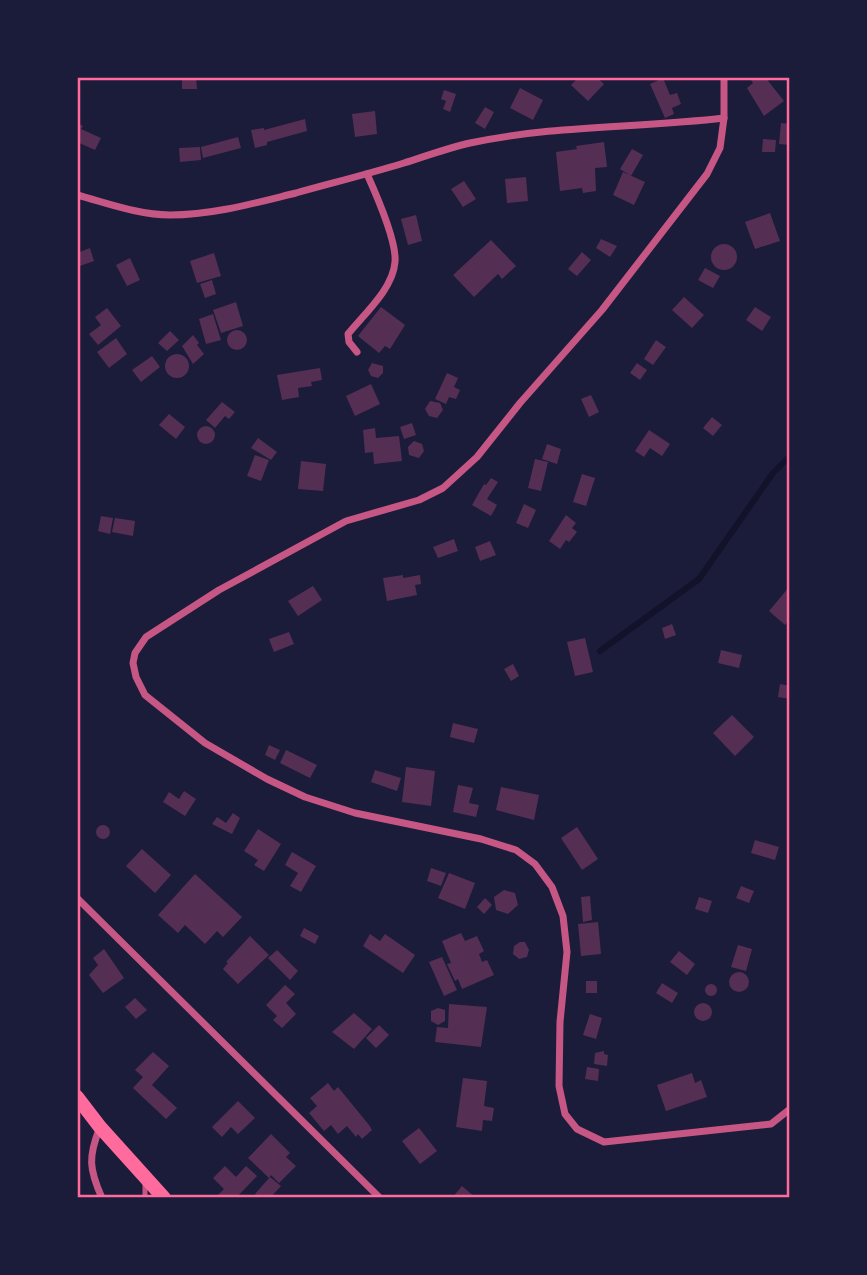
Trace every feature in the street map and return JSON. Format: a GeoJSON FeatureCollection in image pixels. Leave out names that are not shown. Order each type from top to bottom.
{"type":"FeatureCollection","features":[{"type":"Feature","properties":{"kind":"main road"},"geometry":{"type":"LineString","coordinates":[[77,1097],[100,1127],[164,1198]]}},
{"type":"Feature","properties":{"kind":"street"},"geometry":{"type":"LineString","coordinates":[[724,77],[724,118],[720,148],[707,174],[603,310],[520,403],[477,457],[443,488],[419,500],[346,521],[219,590],[146,637],[135,653],[133,663],[136,677],[145,695],[205,743],[267,779],[305,797],[355,813],[516,850],[535,864],[552,887],[563,916],[566,952],[560,1022],[559,1086],[565,1114],[577,1129],[604,1142],[636,1139],[771,1124],[790,1109]]}},
{"type":"Feature","properties":{"kind":"street"},"geometry":{"type":"LineString","coordinates":[[77,195],[139,212],[170,215],[208,212],[257,203],[367,174],[469,143],[584,127],[669,124],[724,118]]}},
{"type":"Feature","properties":{"kind":"street"},"geometry":{"type":"LineString","coordinates":[[357,352],[349,342],[348,334],[386,286],[395,261],[384,212],[367,174]]}},
{"type":"Feature","properties":{"kind":"street"},"geometry":{"type":"LineString","coordinates":[[77,898],[380,1198]]}},
{"type":"Feature","properties":{"kind":"street"},"geometry":{"type":"LineString","coordinates":[[100,1127],[91,1154],[91,1165],[102,1198]]}},
{"type":"Feature","properties":{"kind":"lane"},"geometry":{"type":"LineString","coordinates":[[145,1177],[145,1198]]}},
{"type":"Feature","properties":{"kind":"building"},"geometry":{"type":"Polygon","coordinates":[[[182,77],[196,77],[197,89],[182,89],[182,77]]]}},
{"type":"Feature","properties":{"kind":"building"},"geometry":{"type":"Polygon","coordinates":[[[579,77],[596,77],[604,84],[588,101],[571,85],[579,77]]]}},
{"type":"Feature","properties":{"kind":"building"},"geometry":{"type":"Polygon","coordinates":[[[756,77],[765,77],[784,101],[764,116],[747,88],[756,77]]]}},
{"type":"Feature","properties":{"kind":"building"},"geometry":{"type":"Polygon","coordinates":[[[663,78],[670,95],[677,93],[681,104],[672,108],[674,114],[665,118],[650,84],[663,78]]]}},
{"type":"Feature","properties":{"kind":"building"},"geometry":{"type":"Polygon","coordinates":[[[520,88],[543,100],[533,120],[510,108],[520,88]]]}},
{"type":"Feature","properties":{"kind":"building"},"geometry":{"type":"Polygon","coordinates":[[[444,90],[456,94],[450,112],[443,109],[446,101],[441,99],[444,90]]]}},
{"type":"Feature","properties":{"kind":"building"},"geometry":{"type":"Polygon","coordinates":[[[485,107],[494,112],[485,129],[475,123],[485,107]]]}},
{"type":"Feature","properties":{"kind":"building"},"geometry":{"type":"Polygon","coordinates":[[[375,111],[377,134],[355,137],[352,114],[375,111]]]}},
{"type":"Feature","properties":{"kind":"building"},"geometry":{"type":"Polygon","coordinates":[[[305,119],[307,131],[255,148],[251,130],[264,130],[305,119]]]}},
{"type":"Feature","properties":{"kind":"building"},"geometry":{"type":"Polygon","coordinates":[[[77,123],[83,126],[81,129],[101,138],[95,150],[77,142],[77,123]]]}},
{"type":"Feature","properties":{"kind":"building"},"geometry":{"type":"Polygon","coordinates":[[[781,123],[790,124],[790,145],[779,144],[781,123]]]}},
{"type":"Feature","properties":{"kind":"building"},"geometry":{"type":"Polygon","coordinates":[[[238,137],[241,148],[203,158],[201,147],[238,137]]]}},
{"type":"Feature","properties":{"kind":"building"},"geometry":{"type":"Polygon","coordinates":[[[763,139],[776,140],[775,152],[762,152],[763,139]]]}},
{"type":"Feature","properties":{"kind":"building"},"geometry":{"type":"Polygon","coordinates":[[[604,142],[607,167],[595,168],[596,191],[583,193],[582,188],[560,191],[556,152],[604,142]]]}},
{"type":"Feature","properties":{"kind":"building"},"geometry":{"type":"Polygon","coordinates":[[[200,147],[201,160],[180,162],[179,148],[200,147]]]}},
{"type":"Feature","properties":{"kind":"building"},"geometry":{"type":"Polygon","coordinates":[[[632,149],[643,155],[631,176],[620,169],[632,149]]]}},
{"type":"Feature","properties":{"kind":"building"},"geometry":{"type":"Polygon","coordinates":[[[623,172],[645,182],[634,205],[613,195],[623,172]]]}},
{"type":"Feature","properties":{"kind":"building"},"geometry":{"type":"Polygon","coordinates":[[[526,177],[528,201],[507,203],[505,179],[526,177]]]}},
{"type":"Feature","properties":{"kind":"building"},"geometry":{"type":"Polygon","coordinates":[[[464,181],[476,199],[463,207],[451,189],[464,181]]]}},
{"type":"Feature","properties":{"kind":"building"},"geometry":{"type":"Polygon","coordinates":[[[770,213],[780,241],[755,249],[745,222],[770,213]]]}},
{"type":"Feature","properties":{"kind":"building"},"geometry":{"type":"Polygon","coordinates":[[[416,215],[422,241],[408,245],[401,219],[416,215]]]}},
{"type":"Feature","properties":{"kind":"building"},"geometry":{"type":"Polygon","coordinates":[[[601,239],[617,246],[610,257],[596,248],[601,239]]]}},
{"type":"Feature","properties":{"kind":"building"},"geometry":{"type":"Polygon","coordinates":[[[491,240],[516,266],[502,279],[498,274],[474,297],[453,275],[491,240]]]}},
{"type":"Feature","properties":{"kind":"building"},"geometry":{"type":"Polygon","coordinates":[[[724,244],[733,248],[737,257],[733,266],[724,270],[715,266],[711,257],[715,248],[724,244]]]}},
{"type":"Feature","properties":{"kind":"building"},"geometry":{"type":"Polygon","coordinates":[[[90,248],[94,261],[77,267],[77,253],[90,248]]]}},
{"type":"Feature","properties":{"kind":"building"},"geometry":{"type":"Polygon","coordinates":[[[582,252],[591,260],[577,276],[568,269],[582,252]]]}},
{"type":"Feature","properties":{"kind":"building"},"geometry":{"type":"Polygon","coordinates":[[[214,253],[221,276],[197,283],[190,261],[214,253]]]}},
{"type":"Feature","properties":{"kind":"building"},"geometry":{"type":"Polygon","coordinates":[[[130,258],[140,280],[127,286],[116,265],[130,258]]]}},
{"type":"Feature","properties":{"kind":"building"},"geometry":{"type":"Polygon","coordinates":[[[705,268],[720,276],[713,288],[698,280],[705,268]]]}},
{"type":"Feature","properties":{"kind":"building"},"geometry":{"type":"Polygon","coordinates":[[[212,280],[216,294],[205,298],[200,284],[212,280]]]}},
{"type":"Feature","properties":{"kind":"building"},"geometry":{"type":"Polygon","coordinates":[[[684,297],[704,315],[692,328],[672,310],[684,297]]]}},
{"type":"Feature","properties":{"kind":"building"},"geometry":{"type":"Polygon","coordinates":[[[236,302],[243,326],[221,333],[213,310],[236,302]]]}},
{"type":"Feature","properties":{"kind":"building"},"geometry":{"type":"Polygon","coordinates":[[[381,307],[405,325],[390,349],[385,346],[379,353],[358,336],[381,307]]]}},
{"type":"Feature","properties":{"kind":"building"},"geometry":{"type":"Polygon","coordinates":[[[755,307],[771,317],[762,331],[746,320],[755,307]]]}},
{"type":"Feature","properties":{"kind":"building"},"geometry":{"type":"Polygon","coordinates":[[[107,308],[121,326],[98,345],[89,334],[101,325],[95,317],[107,308]]]}},
{"type":"Feature","properties":{"kind":"building"},"geometry":{"type":"Polygon","coordinates":[[[213,314],[221,340],[206,344],[199,319],[213,314]]]}},
{"type":"Feature","properties":{"kind":"building"},"geometry":{"type":"Polygon","coordinates":[[[237,330],[244,333],[247,340],[244,347],[237,350],[230,347],[227,340],[230,333],[237,330]]]}},
{"type":"Feature","properties":{"kind":"building"},"geometry":{"type":"Polygon","coordinates":[[[170,331],[179,340],[167,351],[158,343],[170,331]]]}},
{"type":"Feature","properties":{"kind":"building"},"geometry":{"type":"Polygon","coordinates":[[[193,335],[204,354],[193,364],[182,346],[193,335]]]}},
{"type":"Feature","properties":{"kind":"building"},"geometry":{"type":"Polygon","coordinates":[[[116,338],[127,354],[109,368],[97,352],[116,338]]]}},
{"type":"Feature","properties":{"kind":"building"},"geometry":{"type":"Polygon","coordinates":[[[656,340],[666,347],[653,365],[644,359],[656,340]]]}},
{"type":"Feature","properties":{"kind":"building"},"geometry":{"type":"Polygon","coordinates":[[[177,354],[186,357],[189,366],[186,375],[177,378],[168,375],[165,366],[168,357],[177,354]]]}},
{"type":"Feature","properties":{"kind":"building"},"geometry":{"type":"Polygon","coordinates":[[[152,356],[160,367],[141,382],[132,370],[152,356]]]}},
{"type":"Feature","properties":{"kind":"building"},"geometry":{"type":"Polygon","coordinates":[[[372,363],[383,366],[383,373],[378,378],[371,376],[368,370],[372,363]]]}},
{"type":"Feature","properties":{"kind":"building"},"geometry":{"type":"Polygon","coordinates":[[[637,363],[647,370],[640,380],[630,373],[637,363]]]}},
{"type":"Feature","properties":{"kind":"building"},"geometry":{"type":"Polygon","coordinates":[[[320,368],[322,380],[311,382],[312,386],[298,388],[299,397],[282,400],[277,375],[320,368]]]}},
{"type":"Feature","properties":{"kind":"building"},"geometry":{"type":"Polygon","coordinates":[[[447,373],[458,378],[454,387],[460,390],[456,399],[449,397],[446,404],[435,399],[447,373]]]}},
{"type":"Feature","properties":{"kind":"building"},"geometry":{"type":"Polygon","coordinates":[[[371,384],[380,404],[355,416],[346,396],[371,384]]]}},
{"type":"Feature","properties":{"kind":"building"},"geometry":{"type":"Polygon","coordinates":[[[591,395],[599,412],[589,417],[581,399],[591,395]]]}},
{"type":"Feature","properties":{"kind":"building"},"geometry":{"type":"Polygon","coordinates":[[[430,401],[440,403],[443,410],[437,418],[429,416],[425,409],[430,401]]]}},
{"type":"Feature","properties":{"kind":"building"},"geometry":{"type":"Polygon","coordinates":[[[222,402],[235,412],[229,419],[225,416],[215,428],[206,420],[222,402]]]}},
{"type":"Feature","properties":{"kind":"building"},"geometry":{"type":"Polygon","coordinates":[[[169,414],[185,427],[176,439],[159,425],[169,414]]]}},
{"type":"Feature","properties":{"kind":"building"},"geometry":{"type":"Polygon","coordinates":[[[712,417],[722,425],[713,436],[703,428],[712,417]]]}},
{"type":"Feature","properties":{"kind":"building"},"geometry":{"type":"Polygon","coordinates":[[[412,423],[416,435],[404,439],[400,427],[412,423]]]}},
{"type":"Feature","properties":{"kind":"building"},"geometry":{"type":"Polygon","coordinates":[[[202,426],[210,426],[215,435],[213,442],[202,444],[197,439],[197,431],[202,426]]]}},
{"type":"Feature","properties":{"kind":"building"},"geometry":{"type":"Polygon","coordinates":[[[375,428],[376,438],[399,436],[402,461],[374,464],[373,452],[365,453],[363,430],[375,428]]]}},
{"type":"Feature","properties":{"kind":"building"},"geometry":{"type":"Polygon","coordinates":[[[649,430],[670,444],[662,456],[650,448],[644,457],[635,451],[649,430]]]}},
{"type":"Feature","properties":{"kind":"building"},"geometry":{"type":"Polygon","coordinates":[[[258,438],[277,452],[271,460],[251,448],[258,438]]]}},
{"type":"Feature","properties":{"kind":"building"},"geometry":{"type":"Polygon","coordinates":[[[414,441],[422,444],[424,451],[419,458],[409,455],[408,447],[414,441]]]}},
{"type":"Feature","properties":{"kind":"building"},"geometry":{"type":"Polygon","coordinates":[[[547,444],[561,449],[557,464],[542,459],[547,444]]]}},
{"type":"Feature","properties":{"kind":"building"},"geometry":{"type":"Polygon","coordinates":[[[255,455],[269,460],[261,481],[247,476],[255,455]]]}},
{"type":"Feature","properties":{"kind":"building"},"geometry":{"type":"Polygon","coordinates":[[[535,459],[548,462],[541,491],[528,488],[535,459]]]}},
{"type":"Feature","properties":{"kind":"building"},"geometry":{"type":"Polygon","coordinates":[[[301,461],[326,464],[323,491],[298,489],[301,461]]]}},
{"type":"Feature","properties":{"kind":"building"},"geometry":{"type":"Polygon","coordinates":[[[582,474],[595,478],[586,506],[573,502],[582,474]]]}},
{"type":"Feature","properties":{"kind":"building"},"geometry":{"type":"Polygon","coordinates":[[[491,478],[498,482],[487,499],[497,505],[491,516],[472,505],[484,484],[491,478]]]}},
{"type":"Feature","properties":{"kind":"building"},"geometry":{"type":"Polygon","coordinates":[[[524,504],[536,510],[528,528],[516,523],[524,504]]]}},
{"type":"Feature","properties":{"kind":"building"},"geometry":{"type":"Polygon","coordinates":[[[566,515],[576,523],[572,528],[577,532],[569,542],[566,540],[560,549],[549,541],[566,515]]]}},
{"type":"Feature","properties":{"kind":"building"},"geometry":{"type":"Polygon","coordinates":[[[101,516],[113,518],[110,534],[98,531],[101,516]]]}},
{"type":"Feature","properties":{"kind":"building"},"geometry":{"type":"Polygon","coordinates":[[[115,518],[135,521],[133,536],[112,532],[115,518]]]}},
{"type":"Feature","properties":{"kind":"building"},"geometry":{"type":"Polygon","coordinates":[[[454,539],[458,551],[438,558],[433,547],[454,539]]]}},
{"type":"Feature","properties":{"kind":"building"},"geometry":{"type":"Polygon","coordinates":[[[490,541],[496,555],[480,561],[475,547],[490,541]]]}},
{"type":"Feature","properties":{"kind":"building"},"geometry":{"type":"Polygon","coordinates":[[[403,575],[403,578],[420,575],[421,584],[415,585],[417,595],[387,601],[383,578],[403,575]]]}},
{"type":"Feature","properties":{"kind":"building"},"geometry":{"type":"Polygon","coordinates":[[[313,586],[322,600],[298,616],[288,601],[313,586]]]}},
{"type":"Feature","properties":{"kind":"building"},"geometry":{"type":"Polygon","coordinates":[[[790,586],[790,619],[785,625],[769,611],[790,586]]]}},
{"type":"Feature","properties":{"kind":"building"},"geometry":{"type":"Polygon","coordinates":[[[672,624],[676,635],[665,639],[662,628],[672,624]]]}},
{"type":"Feature","properties":{"kind":"building"},"geometry":{"type":"Polygon","coordinates":[[[289,632],[294,644],[274,652],[269,639],[289,632]]]}},
{"type":"Feature","properties":{"kind":"building"},"geometry":{"type":"Polygon","coordinates":[[[585,638],[593,672],[575,676],[567,642],[585,638]]]}},
{"type":"Feature","properties":{"kind":"building"},"geometry":{"type":"Polygon","coordinates":[[[721,650],[742,655],[739,668],[718,663],[721,650]]]}},
{"type":"Feature","properties":{"kind":"building"},"geometry":{"type":"Polygon","coordinates":[[[513,664],[519,676],[511,681],[504,669],[513,664]]]}},
{"type":"Feature","properties":{"kind":"building"},"geometry":{"type":"Polygon","coordinates":[[[780,684],[790,686],[790,699],[778,697],[780,684]]]}},
{"type":"Feature","properties":{"kind":"building"},"geometry":{"type":"Polygon","coordinates":[[[732,715],[754,737],[735,756],[713,733],[732,715]]]}},
{"type":"Feature","properties":{"kind":"building"},"geometry":{"type":"Polygon","coordinates":[[[453,723],[478,729],[474,743],[450,737],[453,723]]]}},
{"type":"Feature","properties":{"kind":"building"},"geometry":{"type":"Polygon","coordinates":[[[269,745],[280,750],[275,760],[265,755],[269,745]]]}},
{"type":"Feature","properties":{"kind":"building"},"geometry":{"type":"Polygon","coordinates":[[[286,750],[317,765],[310,778],[280,763],[286,750]]]}},
{"type":"Feature","properties":{"kind":"building"},"geometry":{"type":"Polygon","coordinates":[[[406,767],[435,771],[431,806],[402,802],[406,767]]]}},
{"type":"Feature","properties":{"kind":"building"},"geometry":{"type":"Polygon","coordinates":[[[375,770],[401,778],[397,791],[371,782],[375,770]]]}},
{"type":"Feature","properties":{"kind":"building"},"geometry":{"type":"Polygon","coordinates":[[[458,785],[473,788],[469,803],[479,805],[476,817],[453,812],[458,785]]]}},
{"type":"Feature","properties":{"kind":"building"},"geometry":{"type":"Polygon","coordinates":[[[501,787],[539,795],[534,820],[496,810],[501,787]]]}},
{"type":"Feature","properties":{"kind":"building"},"geometry":{"type":"Polygon","coordinates":[[[184,791],[196,799],[185,816],[163,802],[169,792],[179,799],[184,791]]]}},
{"type":"Feature","properties":{"kind":"building"},"geometry":{"type":"Polygon","coordinates":[[[233,813],[240,818],[232,834],[212,824],[217,817],[226,823],[233,813]]]}},
{"type":"Feature","properties":{"kind":"building"},"geometry":{"type":"Polygon","coordinates":[[[100,825],[106,825],[110,832],[106,839],[100,839],[96,835],[96,829],[100,825]]]}},
{"type":"Feature","properties":{"kind":"building"},"geometry":{"type":"Polygon","coordinates":[[[577,827],[598,859],[582,870],[561,838],[577,827]]]}},
{"type":"Feature","properties":{"kind":"building"},"geometry":{"type":"Polygon","coordinates":[[[258,829],[281,844],[264,871],[254,865],[258,860],[244,851],[258,829]]]}},
{"type":"Feature","properties":{"kind":"building"},"geometry":{"type":"Polygon","coordinates":[[[755,840],[779,847],[775,860],[751,853],[755,840]]]}},
{"type":"Feature","properties":{"kind":"building"},"geometry":{"type":"Polygon","coordinates":[[[142,849],[171,875],[155,893],[126,866],[142,849]]]}},
{"type":"Feature","properties":{"kind":"building"},"geometry":{"type":"Polygon","coordinates":[[[292,852],[316,866],[301,892],[290,886],[298,873],[285,865],[292,852]]]}},
{"type":"Feature","properties":{"kind":"building"},"geometry":{"type":"Polygon","coordinates":[[[431,868],[446,873],[441,886],[427,881],[431,868]]]}},
{"type":"Feature","properties":{"kind":"building"},"geometry":{"type":"Polygon","coordinates":[[[449,873],[475,883],[465,909],[438,898],[449,873]]]}},
{"type":"Feature","properties":{"kind":"building"},"geometry":{"type":"Polygon","coordinates":[[[195,874],[242,917],[223,937],[217,931],[205,944],[185,925],[178,933],[158,915],[195,874]]]}},
{"type":"Feature","properties":{"kind":"building"},"geometry":{"type":"Polygon","coordinates":[[[741,886],[754,891],[749,903],[736,898],[741,886]]]}},
{"type":"Feature","properties":{"kind":"building"},"geometry":{"type":"Polygon","coordinates":[[[504,890],[515,893],[518,905],[508,914],[496,910],[494,897],[504,890]]]}},
{"type":"Feature","properties":{"kind":"building"},"geometry":{"type":"Polygon","coordinates":[[[590,896],[592,920],[583,922],[581,897],[590,896]]]}},
{"type":"Feature","properties":{"kind":"building"},"geometry":{"type":"Polygon","coordinates":[[[699,897],[712,901],[708,913],[695,909],[699,897]]]}},
{"type":"Feature","properties":{"kind":"building"},"geometry":{"type":"Polygon","coordinates":[[[485,898],[492,905],[484,914],[477,907],[485,898]]]}},
{"type":"Feature","properties":{"kind":"building"},"geometry":{"type":"Polygon","coordinates":[[[598,922],[601,954],[581,956],[578,924],[598,922]]]}},
{"type":"Feature","properties":{"kind":"building"},"geometry":{"type":"Polygon","coordinates":[[[304,928],[319,936],[315,944],[300,936],[304,928]]]}},
{"type":"Feature","properties":{"kind":"building"},"geometry":{"type":"Polygon","coordinates":[[[461,933],[465,941],[477,936],[484,951],[479,954],[482,962],[487,960],[494,975],[462,989],[447,964],[451,963],[442,941],[461,933]]]}},
{"type":"Feature","properties":{"kind":"building"},"geometry":{"type":"Polygon","coordinates":[[[370,934],[380,941],[385,934],[415,955],[403,973],[363,946],[370,934]]]}},
{"type":"Feature","properties":{"kind":"building"},"geometry":{"type":"Polygon","coordinates":[[[250,936],[269,955],[238,984],[223,969],[228,963],[226,962],[250,936]]]}},
{"type":"Feature","properties":{"kind":"building"},"geometry":{"type":"Polygon","coordinates":[[[525,942],[529,950],[527,957],[519,959],[513,954],[514,946],[525,942]]]}},
{"type":"Feature","properties":{"kind":"building"},"geometry":{"type":"Polygon","coordinates":[[[738,945],[752,949],[746,971],[731,967],[738,945]]]}},
{"type":"Feature","properties":{"kind":"building"},"geometry":{"type":"Polygon","coordinates":[[[104,949],[124,978],[103,993],[89,975],[98,965],[93,958],[104,949]]]}},
{"type":"Feature","properties":{"kind":"building"},"geometry":{"type":"Polygon","coordinates":[[[277,950],[298,971],[290,980],[268,958],[277,950]]]}},
{"type":"Feature","properties":{"kind":"building"},"geometry":{"type":"Polygon","coordinates":[[[679,951],[695,964],[687,975],[670,962],[679,951]]]}},
{"type":"Feature","properties":{"kind":"building"},"geometry":{"type":"Polygon","coordinates":[[[442,957],[457,990],[444,996],[429,962],[442,957]]]}},
{"type":"Feature","properties":{"kind":"building"},"geometry":{"type":"Polygon","coordinates":[[[739,972],[746,975],[749,982],[746,989],[739,992],[732,989],[729,982],[732,975],[739,972]]]}},
{"type":"Feature","properties":{"kind":"building"},"geometry":{"type":"Polygon","coordinates":[[[586,981],[597,981],[597,993],[586,993],[586,981]]]}},
{"type":"Feature","properties":{"kind":"building"},"geometry":{"type":"Polygon","coordinates":[[[662,983],[678,993],[672,1003],[656,993],[662,983]]]}},
{"type":"Feature","properties":{"kind":"building"},"geometry":{"type":"Polygon","coordinates":[[[711,984],[717,990],[711,996],[705,990],[711,984]]]}},
{"type":"Feature","properties":{"kind":"building"},"geometry":{"type":"Polygon","coordinates":[[[285,985],[295,994],[286,1003],[296,1014],[282,1028],[273,1020],[277,1016],[266,1005],[285,985]]]}},
{"type":"Feature","properties":{"kind":"building"},"geometry":{"type":"Polygon","coordinates":[[[135,998],[147,1010],[136,1019],[125,1007],[135,998]]]}},
{"type":"Feature","properties":{"kind":"building"},"geometry":{"type":"Polygon","coordinates":[[[703,1003],[709,1006],[712,1012],[709,1018],[703,1021],[697,1018],[694,1012],[697,1006],[703,1003]]]}},
{"type":"Feature","properties":{"kind":"building"},"geometry":{"type":"Polygon","coordinates":[[[449,1004],[487,1007],[481,1047],[435,1042],[437,1027],[448,1028],[449,1004]]]}},
{"type":"Feature","properties":{"kind":"building"},"geometry":{"type":"Polygon","coordinates":[[[438,1008],[445,1010],[445,1021],[438,1025],[431,1021],[431,1011],[438,1008]]]}},
{"type":"Feature","properties":{"kind":"building"},"geometry":{"type":"Polygon","coordinates":[[[354,1013],[372,1029],[354,1049],[332,1032],[354,1013]]]}},
{"type":"Feature","properties":{"kind":"building"},"geometry":{"type":"Polygon","coordinates":[[[590,1014],[602,1018],[596,1039],[583,1035],[590,1014]]]}},
{"type":"Feature","properties":{"kind":"building"},"geometry":{"type":"Polygon","coordinates":[[[379,1025],[389,1035],[376,1048],[366,1038],[379,1025]]]}},
{"type":"Feature","properties":{"kind":"building"},"geometry":{"type":"Polygon","coordinates":[[[604,1051],[604,1054],[608,1055],[607,1066],[594,1064],[595,1053],[604,1051]]]}},
{"type":"Feature","properties":{"kind":"building"},"geometry":{"type":"Polygon","coordinates":[[[153,1052],[169,1066],[152,1085],[177,1108],[166,1119],[133,1088],[143,1077],[135,1070],[153,1052]]]}},
{"type":"Feature","properties":{"kind":"building"},"geometry":{"type":"Polygon","coordinates":[[[587,1067],[599,1069],[598,1081],[585,1079],[587,1067]]]}},
{"type":"Feature","properties":{"kind":"building"},"geometry":{"type":"Polygon","coordinates":[[[692,1073],[695,1083],[701,1080],[707,1097],[666,1111],[657,1085],[692,1073]]]}},
{"type":"Feature","properties":{"kind":"building"},"geometry":{"type":"Polygon","coordinates":[[[463,1078],[487,1081],[484,1106],[494,1108],[492,1121],[483,1120],[482,1131],[456,1127],[463,1078]]]}},
{"type":"Feature","properties":{"kind":"building"},"geometry":{"type":"Polygon","coordinates":[[[328,1083],[334,1091],[338,1087],[369,1125],[372,1130],[362,1139],[358,1134],[356,1137],[347,1126],[338,1134],[331,1125],[324,1131],[309,1113],[317,1106],[310,1098],[328,1083]]]}},
{"type":"Feature","properties":{"kind":"building"},"geometry":{"type":"Polygon","coordinates":[[[238,1101],[255,1118],[238,1134],[231,1127],[222,1137],[212,1127],[238,1101]]]}},
{"type":"Feature","properties":{"kind":"building"},"geometry":{"type":"Polygon","coordinates":[[[419,1128],[437,1151],[420,1164],[402,1141],[419,1128]]]}},
{"type":"Feature","properties":{"kind":"building"},"geometry":{"type":"Polygon","coordinates":[[[271,1134],[290,1153],[286,1157],[296,1166],[279,1183],[271,1175],[269,1178],[248,1158],[271,1134]]]}},
{"type":"Feature","properties":{"kind":"building"},"geometry":{"type":"Polygon","coordinates":[[[225,1166],[236,1177],[246,1166],[257,1176],[236,1198],[215,1198],[224,1189],[213,1178],[225,1166]]]}},
{"type":"Feature","properties":{"kind":"building"},"geometry":{"type":"Polygon","coordinates":[[[270,1177],[281,1186],[270,1198],[259,1198],[255,1194],[270,1177]]]}},
{"type":"Feature","properties":{"kind":"building"},"geometry":{"type":"Polygon","coordinates":[[[462,1186],[476,1198],[452,1198],[462,1186]]]}},
{"type":"Feature","properties":{"kind":"waterway"},"geometry":{"type":"LineString","coordinates":[[600,651],[699,579],[773,473],[790,456]]}}]}
